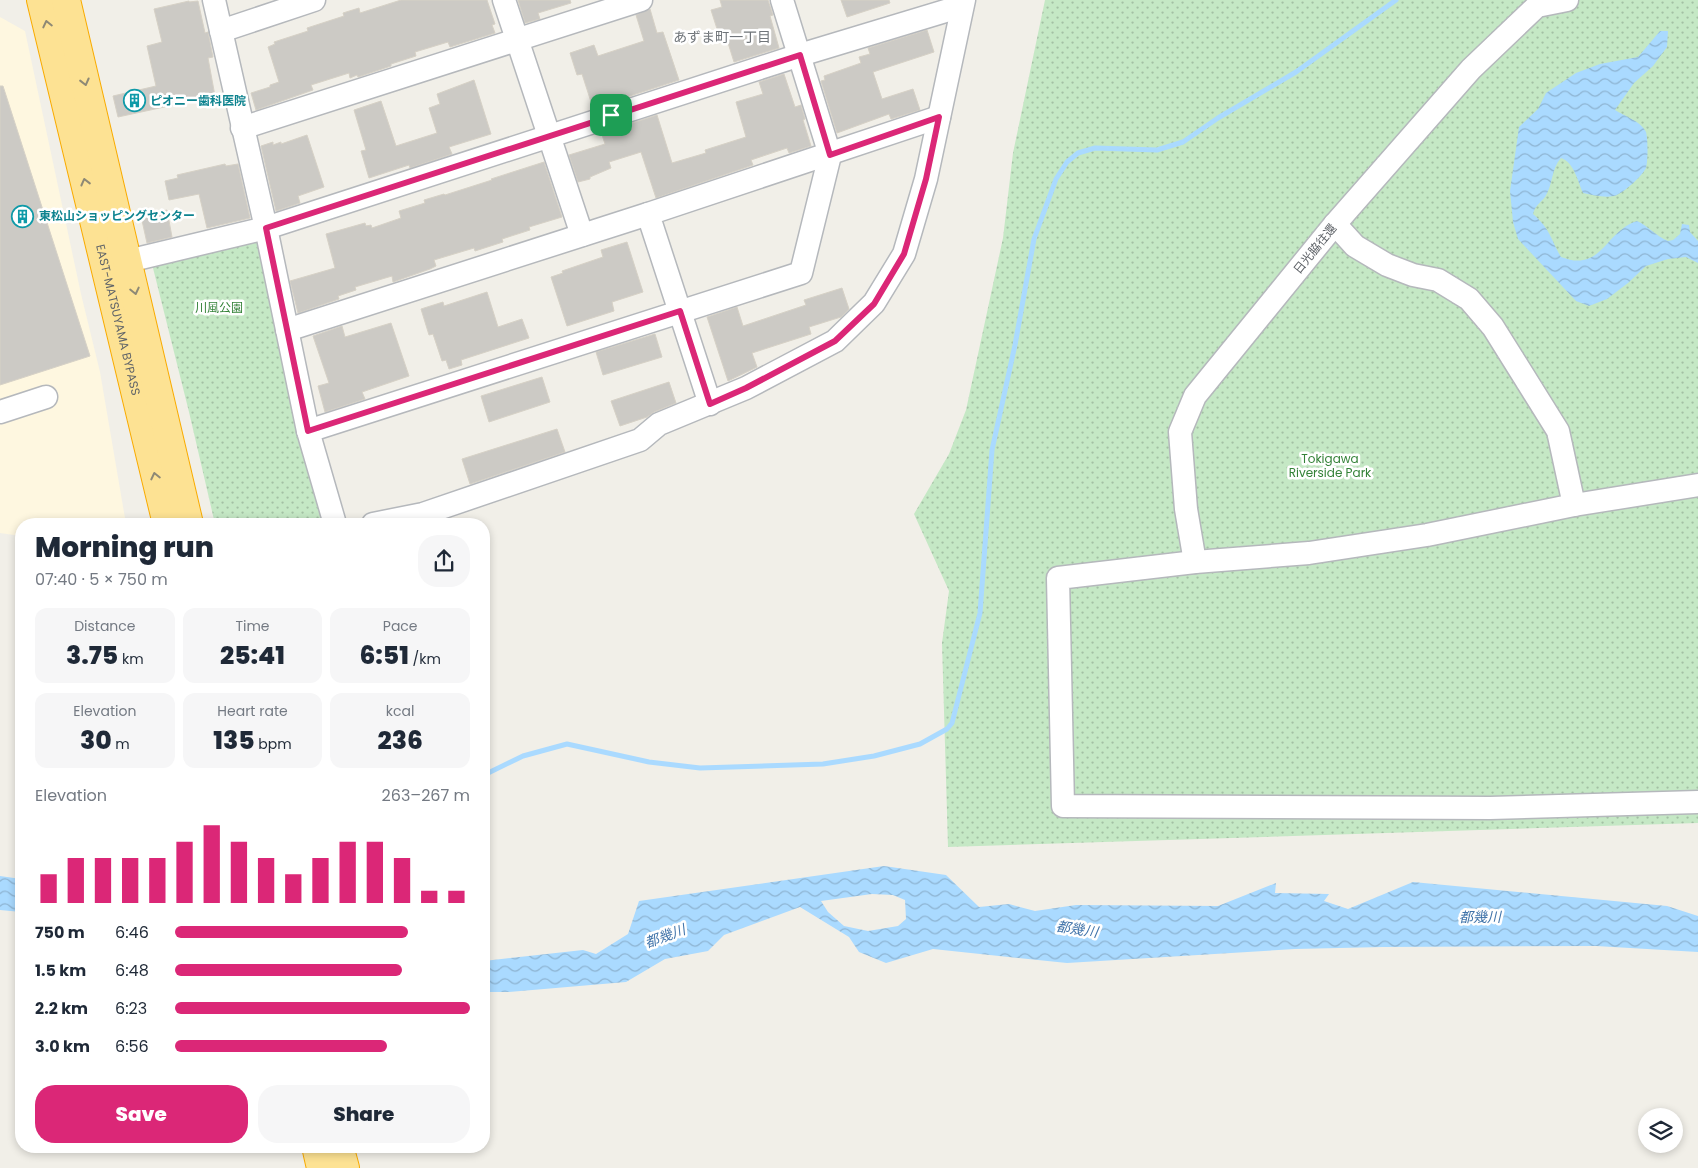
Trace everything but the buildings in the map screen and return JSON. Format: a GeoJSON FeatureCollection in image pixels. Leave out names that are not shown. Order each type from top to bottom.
{"type":"FeatureCollection","features":[{"type":"Feature","properties":{"kind":"highway","name":"EAST-MATSUYAMA BYPASS"},"geometry":{"type":"LineString","coordinates":[[41,0],[166,518]]}},
{"type":"Feature","properties":{"kind":"highway","name":"EAST-MATSUYAMA BYPASS"},"geometry":{"type":"LineString","coordinates":[[66,0],[188,518]]}},
{"type":"Feature","properties":{"kind":"highway"},"geometry":{"type":"LineString","coordinates":[[318,1153],[321,1168]]}},
{"type":"Feature","properties":{"kind":"highway"},"geometry":{"type":"LineString","coordinates":[[342,1153],[345,1168]]}},
{"type":"Feature","properties":{"kind":"street"},"geometry":{"type":"LineString","coordinates":[[214,0],[266,228],[308,431],[333,518]]}},
{"type":"Feature","properties":{"kind":"street"},"geometry":{"type":"LineString","coordinates":[[221,31],[314,0]]}},
{"type":"Feature","properties":{"kind":"street"},"geometry":{"type":"LineString","coordinates":[[504,0],[582,235]]}},
{"type":"Feature","properties":{"kind":"street"},"geometry":{"type":"LineString","coordinates":[[242,128],[641,0]]}},
{"type":"Feature","properties":{"kind":"street"},"geometry":{"type":"LineString","coordinates":[[308,431],[801,273],[830,155],[782,0]]}},
{"type":"Feature","properties":{"kind":"street","name":"日光脇往還"},"geometry":{"type":"LineString","coordinates":[[1195,562],[1186,509],[1180,432],[1194,396],[1335,224],[1471,69],[1537,6],[1567,0]]}},
{"type":"Feature","properties":{"kind":"street"},"geometry":{"type":"LineString","coordinates":[[128,261],[266,228],[549,135],[963,3],[926,179],[904,254],[874,304],[835,341],[746,388],[659,424],[640,440],[422,514],[402,518]]}},
{"type":"Feature","properties":{"kind":"street"},"geometry":{"type":"LineString","coordinates":[[287,330],[830,155],[939,117]]}},
{"type":"Feature","properties":{"kind":"street"},"geometry":{"type":"LineString","coordinates":[[648,214],[710,404]]}},
{"type":"Feature","properties":{"kind":"street"},"geometry":{"type":"LineString","coordinates":[[1335,224],[1355,246],[1387,265],[1413,275],[1438,280],[1469,299],[1493,327],[1558,431],[1574,506]]}},
{"type":"Feature","properties":{"kind":"street"},"geometry":{"type":"LineString","coordinates":[[0,412],[46,397]]}},
{"type":"Feature","properties":{"kind":"street"},"geometry":{"type":"LineString","coordinates":[[1698,485],[1574,506],[1427,535],[1309,553],[1195,562],[1058,578],[1063,806],[1490,808],[1698,802]]}},
{"type":"Feature","properties":{"kind":"shaded area"},"geometry":{"type":"Polygon","coordinates":[[[0,17],[25,31],[81,294],[100,372],[125,518],[15,518],[15,535],[0,533],[0,17]]]}},
{"type":"Feature","properties":{"kind":"green space","name":"Tokigawa Riverside Park"},"geometry":{"type":"Polygon","coordinates":[[[1045,0],[1698,0],[1698,823],[948,847],[942,643],[949,591],[914,514],[949,454],[966,410],[1003,238],[1013,153],[1045,0]]]}},
{"type":"Feature","properties":{"kind":"green space","name":"川風公園"},"geometry":{"type":"Polygon","coordinates":[[[253,239],[262,243],[321,518],[214,518],[152,264],[253,239]]]}},
{"type":"Feature","properties":{"kind":"water"},"geometry":{"type":"Polygon","coordinates":[[[1660,31],[1668,31],[1667,47],[1653,66],[1634,83],[1615,110],[1636,122],[1646,132],[1647,155],[1644,171],[1618,195],[1610,197],[1598,196],[1583,193],[1572,168],[1561,158],[1555,167],[1548,192],[1533,214],[1547,230],[1561,257],[1575,260],[1586,260],[1595,255],[1617,233],[1637,221],[1668,241],[1673,240],[1680,234],[1682,224],[1689,225],[1690,232],[1698,241],[1698,263],[1686,257],[1668,259],[1646,266],[1607,299],[1589,306],[1576,301],[1518,239],[1513,222],[1510,191],[1519,127],[1538,109],[1546,93],[1576,73],[1600,64],[1638,57],[1660,31]]]}},
{"type":"Feature","properties":{"kind":"water","name":"都幾川"},"geometry":{"type":"Polygon","coordinates":[[[884,866],[946,875],[979,907],[1009,904],[1035,911],[1076,905],[1218,906],[1276,883],[1275,893],[1329,894],[1324,901],[1348,909],[1413,882],[1667,906],[1698,916],[1698,952],[1596,946],[1383,947],[1295,949],[1067,963],[933,949],[886,963],[859,952],[849,937],[800,907],[724,935],[708,951],[665,959],[626,982],[490,992],[490,960],[583,950],[596,954],[628,934],[639,901],[884,866]],[[872,894],[821,901],[828,912],[844,926],[868,931],[898,926],[906,919],[905,900],[893,895],[872,894]]]}},
{"type":"Feature","properties":{"kind":"water"},"geometry":{"type":"Polygon","coordinates":[[[0,876],[15,878],[15,911],[0,910],[0,876]]]}},
{"type":"Feature","properties":{"kind":"waterway"},"geometry":{"type":"LineString","coordinates":[[490,772],[523,756],[567,744],[649,762],[700,768],[823,764],[874,756],[920,744],[947,729],[952,723],[980,613],[992,450],[1015,345],[1034,239],[1056,179],[1067,162],[1078,153],[1095,148],[1157,150],[1183,142],[1218,118],[1296,72],[1396,0]]}},
{"type":"Feature","properties":{"kind":"place","name":"ピオニー歯科医院"},"geometry":{"type":"Point","coordinates":[134,101]}},
{"type":"Feature","properties":{"kind":"place","name":"東松山ショッピングセンター"},"geometry":{"type":"Point","coordinates":[23,216]}},
{"type":"Feature","properties":{"kind":"district","name":"あずま町一丁目"},"geometry":{"type":"Point","coordinates":[722,37]}},
{"type":"Feature","properties":{"kind":"route"},"geometry":{"type":"LineString","coordinates":[[800,55],[830,155],[939,117],[926,179],[904,254],[874,304],[835,341],[746,388],[710,404],[680,311],[308,431],[266,228],[611,115],[800,55]]}}]}
